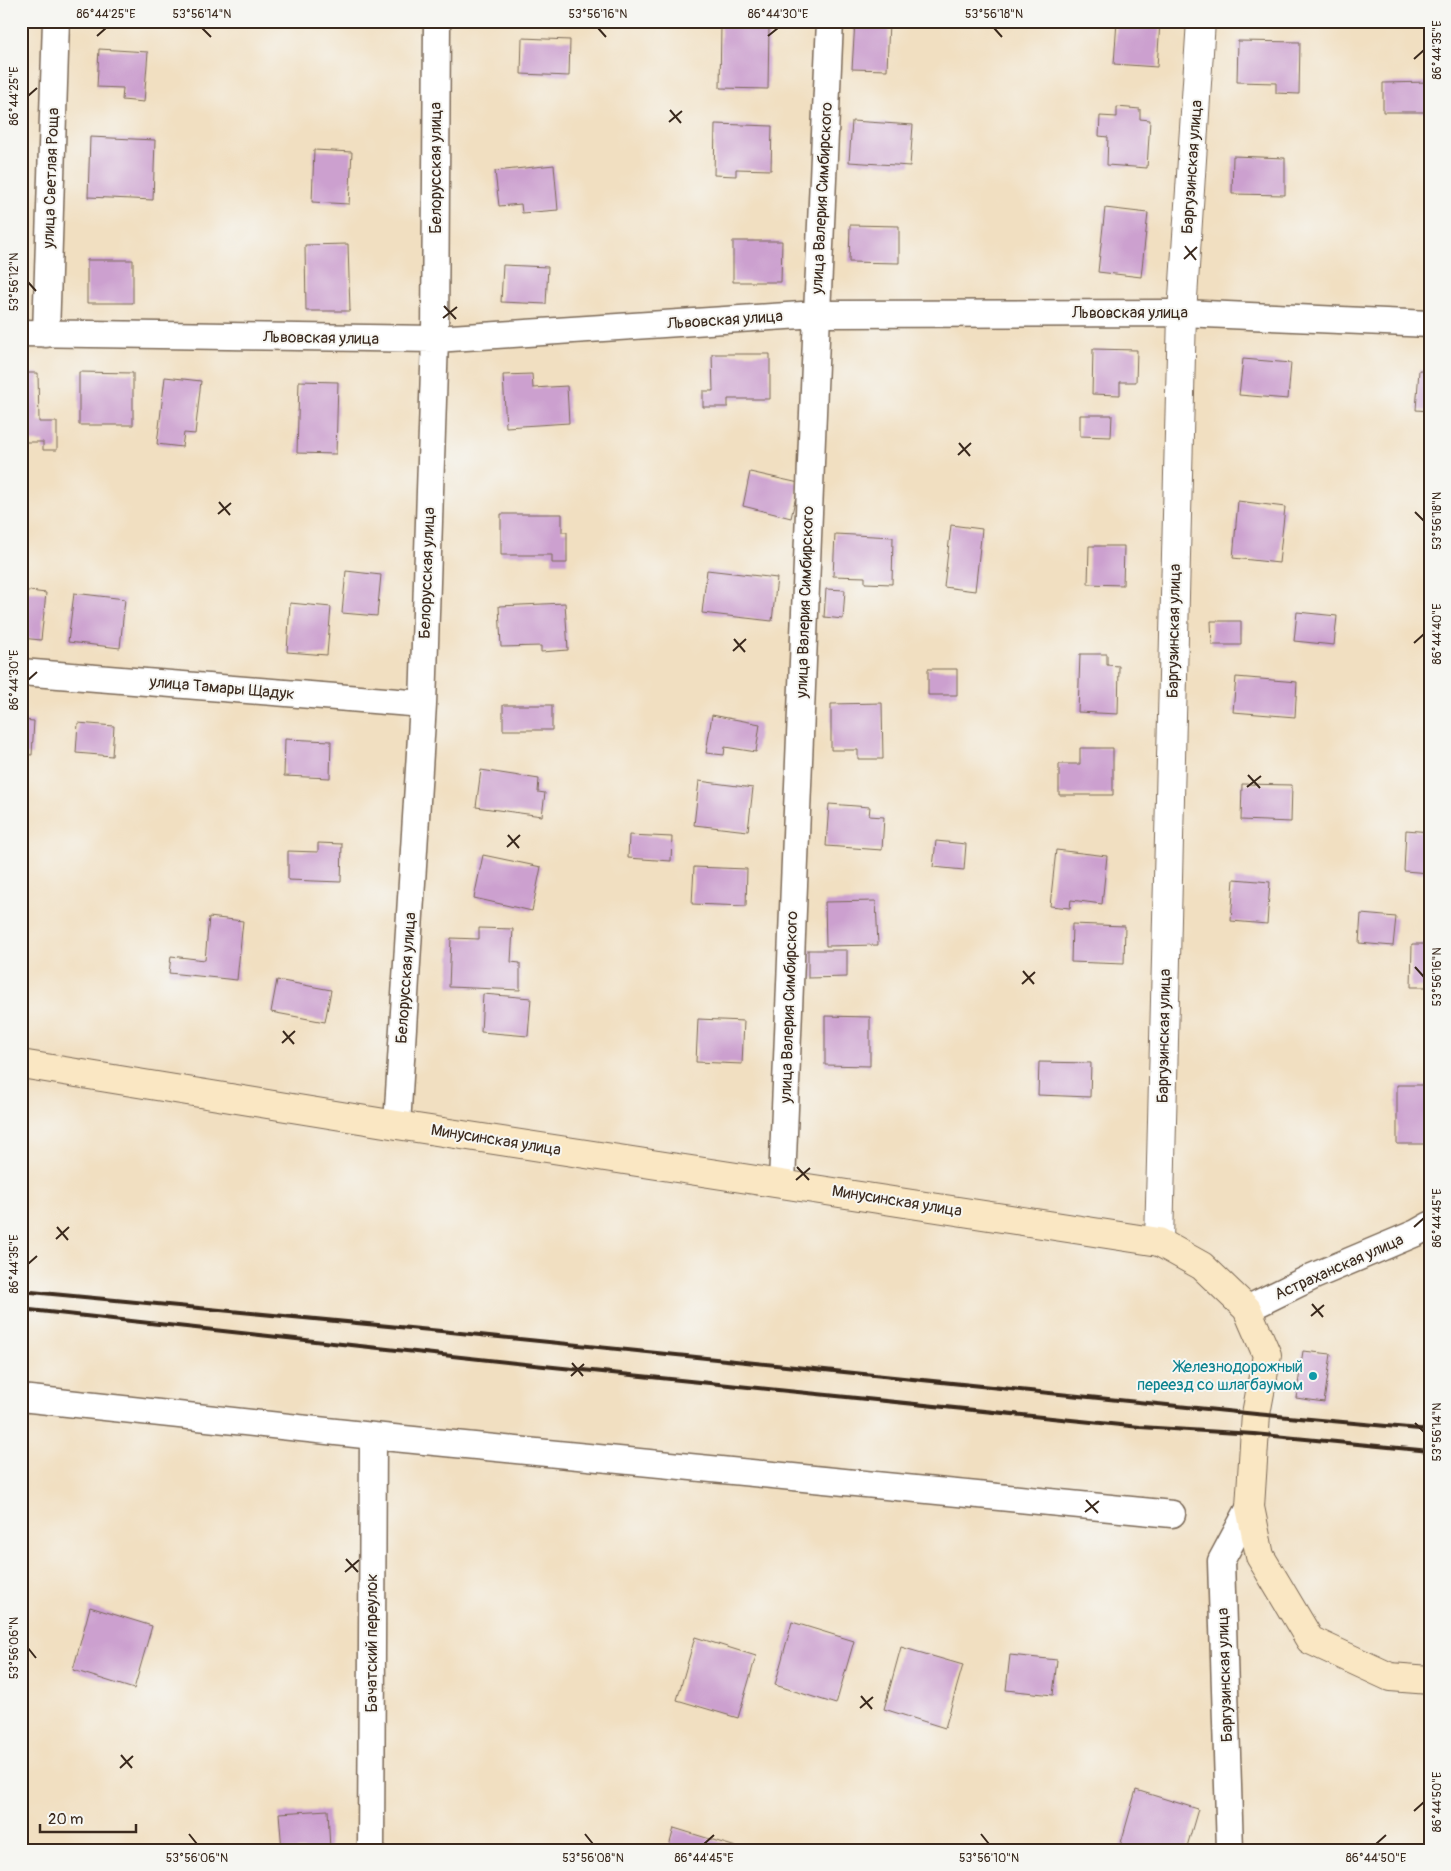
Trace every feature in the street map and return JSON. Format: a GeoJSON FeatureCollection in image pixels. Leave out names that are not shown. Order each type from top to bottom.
{"type":"FeatureCollection","features":[{"type":"Feature","properties":{"kind":"main road","name":"Минусинская улица"},"geometry":{"type":"LineString","coordinates":[[21,1064],[1159,1242],[1202,1266],[1247,1309],[1267,1355],[1256,1414],[1250,1507],[1260,1556],[1310,1640],[1390,1677],[1430,1680]]}},
{"type":"Feature","properties":{"kind":"street","name":"улица Светлая Роща"},"geometry":{"type":"LineString","coordinates":[[34,333],[56,21]]}},
{"type":"Feature","properties":{"kind":"street","name":"Белорусская улица"},"geometry":{"type":"LineString","coordinates":[[397,1124],[423,704],[435,339],[437,21]]}},
{"type":"Feature","properties":{"kind":"street","name":"улица Валерия Симбирского"},"geometry":{"type":"LineString","coordinates":[[782,1183],[816,314],[830,21]]}},
{"type":"Feature","properties":{"kind":"street","name":"Баргузинская улица"},"geometry":{"type":"LineString","coordinates":[[1159,1242],[1182,313],[1201,21]]}},
{"type":"Feature","properties":{"kind":"street","name":"Львовская улица"},"geometry":{"type":"LineString","coordinates":[[34,333],[435,339],[816,314],[1182,313],[1430,324]]}},
{"type":"Feature","properties":{"kind":"street","name":"улица Тамары Щадук"},"geometry":{"type":"LineString","coordinates":[[21,672],[423,704]]}},
{"type":"Feature","properties":{"kind":"street","name":"Астраханская улица"},"geometry":{"type":"LineString","coordinates":[[1247,1309],[1314,1276],[1425,1234]]}},
{"type":"Feature","properties":{"kind":"street"},"geometry":{"type":"LineString","coordinates":[[21,1398],[372,1436],[1172,1514]]}},
{"type":"Feature","properties":{"kind":"street","name":"Бачатский переулок"},"geometry":{"type":"LineString","coordinates":[[371,1850],[372,1436]]}},
{"type":"Feature","properties":{"kind":"street","name":"Баргузинская улица"},"geometry":{"type":"LineString","coordinates":[[1230,1850],[1221,1560],[1250,1507]]}},
{"type":"Feature","properties":{"kind":"building"},"geometry":{"type":"Polygon","coordinates":[[[855,21],[889,21],[887,70],[852,69],[855,21]]]}},
{"type":"Feature","properties":{"kind":"building"},"geometry":{"type":"Polygon","coordinates":[[[1117,21],[1160,22],[1157,67],[1114,64],[1117,21]]]}},
{"type":"Feature","properties":{"kind":"building"},"geometry":{"type":"Polygon","coordinates":[[[721,25],[769,27],[768,89],[720,88],[721,25]]]}},
{"type":"Feature","properties":{"kind":"building"},"geometry":{"type":"Polygon","coordinates":[[[522,38],[570,40],[569,76],[521,74],[522,38]]]}},
{"type":"Feature","properties":{"kind":"building"},"geometry":{"type":"Polygon","coordinates":[[[1238,41],[1300,42],[1299,94],[1276,93],[1276,83],[1237,82],[1238,41]]]}},
{"type":"Feature","properties":{"kind":"building"},"geometry":{"type":"Polygon","coordinates":[[[99,49],[148,52],[144,102],[122,100],[123,88],[97,87],[99,49]]]}},
{"type":"Feature","properties":{"kind":"building"},"geometry":{"type":"Polygon","coordinates":[[[1430,82],[1430,112],[1383,112],[1383,83],[1430,82]]]}},
{"type":"Feature","properties":{"kind":"building"},"geometry":{"type":"Polygon","coordinates":[[[21,98],[27,98],[27,131],[21,131],[21,98]]]}},
{"type":"Feature","properties":{"kind":"building"},"geometry":{"type":"Polygon","coordinates":[[[1117,107],[1140,109],[1140,119],[1150,120],[1147,168],[1107,165],[1108,137],[1099,136],[1100,116],[1117,117],[1117,107]]]}},
{"type":"Feature","properties":{"kind":"building"},"geometry":{"type":"Polygon","coordinates":[[[852,121],[913,125],[910,166],[849,162],[852,121]]]}},
{"type":"Feature","properties":{"kind":"building"},"geometry":{"type":"Polygon","coordinates":[[[715,124],[772,126],[771,170],[736,169],[736,176],[714,175],[715,124]]]}},
{"type":"Feature","properties":{"kind":"building"},"geometry":{"type":"Polygon","coordinates":[[[90,137],[155,140],[153,200],[88,197],[90,137]]]}},
{"type":"Feature","properties":{"kind":"building"},"geometry":{"type":"Polygon","coordinates":[[[314,150],[352,152],[349,204],[312,202],[314,150]]]}},
{"type":"Feature","properties":{"kind":"building"},"geometry":{"type":"Polygon","coordinates":[[[1233,156],[1285,158],[1285,195],[1232,194],[1233,156]]]}},
{"type":"Feature","properties":{"kind":"building"},"geometry":{"type":"Polygon","coordinates":[[[554,165],[558,210],[522,213],[521,204],[499,206],[495,171],[554,165]]]}},
{"type":"Feature","properties":{"kind":"building"},"geometry":{"type":"Polygon","coordinates":[[[1105,208],[1148,213],[1141,277],[1098,272],[1105,208]]]}},
{"type":"Feature","properties":{"kind":"building"},"geometry":{"type":"Polygon","coordinates":[[[850,225],[899,226],[899,263],[849,262],[850,225]]]}},
{"type":"Feature","properties":{"kind":"building"},"geometry":{"type":"Polygon","coordinates":[[[733,241],[782,241],[781,282],[733,282],[733,241]]]}},
{"type":"Feature","properties":{"kind":"building"},"geometry":{"type":"Polygon","coordinates":[[[348,244],[350,311],[306,311],[305,245],[348,244]]]}},
{"type":"Feature","properties":{"kind":"building"},"geometry":{"type":"Polygon","coordinates":[[[87,260],[133,260],[133,303],[87,303],[87,260]]]}},
{"type":"Feature","properties":{"kind":"building"},"geometry":{"type":"Polygon","coordinates":[[[503,265],[548,267],[546,304],[501,302],[503,265]]]}},
{"type":"Feature","properties":{"kind":"building"},"geometry":{"type":"Polygon","coordinates":[[[1093,349],[1137,350],[1136,382],[1120,382],[1120,395],[1092,394],[1093,349]]]}},
{"type":"Feature","properties":{"kind":"building"},"geometry":{"type":"Polygon","coordinates":[[[712,354],[770,354],[770,399],[728,399],[728,407],[703,407],[703,391],[713,391],[712,354]]]}},
{"type":"Feature","properties":{"kind":"building"},"geometry":{"type":"Polygon","coordinates":[[[1243,359],[1291,363],[1288,399],[1239,395],[1243,359]]]}},
{"type":"Feature","properties":{"kind":"building"},"geometry":{"type":"Polygon","coordinates":[[[1419,370],[1430,371],[1430,411],[1416,410],[1419,370]]]}},
{"type":"Feature","properties":{"kind":"building"},"geometry":{"type":"Polygon","coordinates":[[[79,372],[133,373],[133,425],[79,425],[79,372]]]}},
{"type":"Feature","properties":{"kind":"building"},"geometry":{"type":"Polygon","coordinates":[[[21,373],[38,373],[39,422],[57,422],[57,450],[43,450],[43,442],[21,442],[21,373]]]}},
{"type":"Feature","properties":{"kind":"building"},"geometry":{"type":"Polygon","coordinates":[[[532,374],[533,388],[567,386],[569,423],[506,427],[503,375],[532,374]]]}},
{"type":"Feature","properties":{"kind":"building"},"geometry":{"type":"Polygon","coordinates":[[[165,377],[201,381],[195,434],[184,433],[182,447],[157,444],[165,377]]]}},
{"type":"Feature","properties":{"kind":"building"},"geometry":{"type":"Polygon","coordinates":[[[299,381],[338,382],[336,454],[297,453],[299,381]]]}},
{"type":"Feature","properties":{"kind":"building"},"geometry":{"type":"Polygon","coordinates":[[[1080,415],[1112,415],[1111,437],[1080,436],[1080,415]]]}},
{"type":"Feature","properties":{"kind":"building"},"geometry":{"type":"Polygon","coordinates":[[[750,472],[799,483],[791,518],[743,506],[750,472]]]}},
{"type":"Feature","properties":{"kind":"building"},"geometry":{"type":"Polygon","coordinates":[[[1238,501],[1285,507],[1279,563],[1233,558],[1238,501]]]}},
{"type":"Feature","properties":{"kind":"building"},"geometry":{"type":"Polygon","coordinates":[[[501,514],[562,514],[562,532],[567,532],[567,563],[552,563],[552,555],[501,555],[501,514]]]}},
{"type":"Feature","properties":{"kind":"building"},"geometry":{"type":"Polygon","coordinates":[[[951,525],[982,529],[975,591],[944,587],[951,525]]]}},
{"type":"Feature","properties":{"kind":"building"},"geometry":{"type":"Polygon","coordinates":[[[835,534],[893,537],[892,584],[865,583],[865,577],[833,576],[835,534]]]}},
{"type":"Feature","properties":{"kind":"building"},"geometry":{"type":"Polygon","coordinates":[[[1089,546],[1124,546],[1123,585],[1088,584],[1089,546]]]}},
{"type":"Feature","properties":{"kind":"building"},"geometry":{"type":"Polygon","coordinates":[[[707,570],[777,578],[772,621],[702,613],[707,570]]]}},
{"type":"Feature","properties":{"kind":"building"},"geometry":{"type":"Polygon","coordinates":[[[346,571],[381,575],[377,616],[342,613],[346,571]]]}},
{"type":"Feature","properties":{"kind":"building"},"geometry":{"type":"Polygon","coordinates":[[[826,589],[845,590],[843,619],[824,617],[826,589]]]}},
{"type":"Feature","properties":{"kind":"building"},"geometry":{"type":"Polygon","coordinates":[[[21,590],[46,593],[41,640],[21,638],[21,590]]]}},
{"type":"Feature","properties":{"kind":"building"},"geometry":{"type":"Polygon","coordinates":[[[74,593],[125,599],[120,648],[68,642],[74,593]]]}},
{"type":"Feature","properties":{"kind":"building"},"geometry":{"type":"Polygon","coordinates":[[[290,603],[331,607],[327,655],[287,652],[290,603]]]}},
{"type":"Feature","properties":{"kind":"building"},"geometry":{"type":"Polygon","coordinates":[[[565,603],[568,650],[541,652],[541,646],[501,647],[499,606],[565,603]]]}},
{"type":"Feature","properties":{"kind":"building"},"geometry":{"type":"Polygon","coordinates":[[[1297,612],[1337,616],[1334,645],[1294,641],[1297,612]]]}},
{"type":"Feature","properties":{"kind":"building"},"geometry":{"type":"Polygon","coordinates":[[[1211,621],[1241,621],[1241,645],[1212,645],[1211,621]]]}},
{"type":"Feature","properties":{"kind":"building"},"geometry":{"type":"Polygon","coordinates":[[[1428,634],[1430,634],[1430,661],[1426,660],[1428,634]]]}},
{"type":"Feature","properties":{"kind":"building"},"geometry":{"type":"Polygon","coordinates":[[[1080,654],[1107,654],[1107,665],[1119,666],[1118,714],[1078,712],[1080,654]]]}},
{"type":"Feature","properties":{"kind":"building"},"geometry":{"type":"Polygon","coordinates":[[[928,669],[957,669],[957,695],[928,695],[928,669]]]}},
{"type":"Feature","properties":{"kind":"building"},"geometry":{"type":"Polygon","coordinates":[[[1236,677],[1297,682],[1295,717],[1233,712],[1236,677]]]}},
{"type":"Feature","properties":{"kind":"building"},"geometry":{"type":"Polygon","coordinates":[[[882,703],[883,759],[858,759],[858,750],[831,750],[831,704],[882,703]]]}},
{"type":"Feature","properties":{"kind":"building"},"geometry":{"type":"Polygon","coordinates":[[[503,705],[552,705],[552,730],[503,730],[503,705]]]}},
{"type":"Feature","properties":{"kind":"building"},"geometry":{"type":"Polygon","coordinates":[[[712,715],[760,724],[756,752],[725,747],[724,755],[706,753],[712,715]]]}},
{"type":"Feature","properties":{"kind":"building"},"geometry":{"type":"Polygon","coordinates":[[[21,720],[34,721],[32,755],[21,754],[21,720]]]}},
{"type":"Feature","properties":{"kind":"building"},"geometry":{"type":"Polygon","coordinates":[[[78,723],[114,726],[112,756],[76,753],[78,723]]]}},
{"type":"Feature","properties":{"kind":"building"},"geometry":{"type":"Polygon","coordinates":[[[285,739],[331,741],[330,778],[284,776],[285,739]]]}},
{"type":"Feature","properties":{"kind":"building"},"geometry":{"type":"Polygon","coordinates":[[[1080,748],[1113,748],[1113,795],[1059,795],[1059,764],[1080,764],[1080,748]]]}},
{"type":"Feature","properties":{"kind":"building"},"geometry":{"type":"Polygon","coordinates":[[[481,770],[539,779],[538,792],[545,793],[542,816],[476,807],[481,770]]]}},
{"type":"Feature","properties":{"kind":"building"},"geometry":{"type":"Polygon","coordinates":[[[699,781],[753,788],[748,831],[694,825],[699,781]]]}},
{"type":"Feature","properties":{"kind":"building"},"geometry":{"type":"Polygon","coordinates":[[[1242,784],[1292,785],[1291,822],[1241,820],[1242,784]]]}},
{"type":"Feature","properties":{"kind":"building"},"geometry":{"type":"Polygon","coordinates":[[[829,804],[870,807],[869,816],[884,817],[882,850],[826,846],[829,804]]]}},
{"type":"Feature","properties":{"kind":"building"},"geometry":{"type":"Polygon","coordinates":[[[1406,830],[1430,832],[1430,873],[1404,871],[1406,830]]]}},
{"type":"Feature","properties":{"kind":"building"},"geometry":{"type":"Polygon","coordinates":[[[629,835],[672,837],[671,861],[628,858],[629,835]]]}},
{"type":"Feature","properties":{"kind":"building"},"geometry":{"type":"Polygon","coordinates":[[[936,841],[966,844],[964,870],[933,867],[936,841]]]}},
{"type":"Feature","properties":{"kind":"building"},"geometry":{"type":"Polygon","coordinates":[[[318,843],[342,844],[341,882],[288,880],[288,851],[318,852],[318,843]]]}},
{"type":"Feature","properties":{"kind":"building"},"geometry":{"type":"Polygon","coordinates":[[[1056,850],[1107,856],[1102,904],[1071,900],[1070,908],[1050,906],[1056,850]]]}},
{"type":"Feature","properties":{"kind":"building"},"geometry":{"type":"Polygon","coordinates":[[[483,855],[541,867],[532,911],[474,898],[483,855]]]}},
{"type":"Feature","properties":{"kind":"building"},"geometry":{"type":"Polygon","coordinates":[[[694,867],[747,869],[746,906],[692,904],[694,867]]]}},
{"type":"Feature","properties":{"kind":"building"},"geometry":{"type":"Polygon","coordinates":[[[1234,879],[1270,882],[1267,924],[1231,921],[1234,879]]]}},
{"type":"Feature","properties":{"kind":"building"},"geometry":{"type":"Polygon","coordinates":[[[1426,884],[1430,884],[1430,915],[1425,915],[1426,884]]]}},
{"type":"Feature","properties":{"kind":"building"},"geometry":{"type":"Polygon","coordinates":[[[876,901],[878,945],[826,946],[825,902],[876,901]]]}},
{"type":"Feature","properties":{"kind":"building"},"geometry":{"type":"Polygon","coordinates":[[[1361,914],[1396,917],[1393,946],[1359,943],[1361,914]]]}},
{"type":"Feature","properties":{"kind":"building"},"geometry":{"type":"Polygon","coordinates":[[[209,917],[243,921],[237,980],[169,973],[171,956],[205,960],[209,917]]]}},
{"type":"Feature","properties":{"kind":"building"},"geometry":{"type":"Polygon","coordinates":[[[1072,924],[1125,926],[1124,964],[1071,962],[1072,924]]]}},
{"type":"Feature","properties":{"kind":"building"},"geometry":{"type":"Polygon","coordinates":[[[479,928],[513,929],[511,962],[520,963],[520,990],[449,987],[451,938],[479,939],[479,928]]]}},
{"type":"Feature","properties":{"kind":"building"},"geometry":{"type":"Polygon","coordinates":[[[1412,944],[1430,944],[1430,987],[1411,987],[1412,944]]]}},
{"type":"Feature","properties":{"kind":"building"},"geometry":{"type":"Polygon","coordinates":[[[808,950],[847,950],[847,977],[808,978],[808,950]]]}},
{"type":"Feature","properties":{"kind":"building"},"geometry":{"type":"Polygon","coordinates":[[[277,980],[331,990],[325,1022],[271,1012],[277,980]]]}},
{"type":"Feature","properties":{"kind":"building"},"geometry":{"type":"Polygon","coordinates":[[[483,994],[531,998],[528,1036],[481,1032],[483,994]]]}},
{"type":"Feature","properties":{"kind":"building"},"geometry":{"type":"Polygon","coordinates":[[[825,1016],[870,1017],[870,1066],[825,1065],[825,1016]]]}},
{"type":"Feature","properties":{"kind":"building"},"geometry":{"type":"Polygon","coordinates":[[[698,1019],[744,1021],[742,1064],[696,1062],[698,1019]]]}},
{"type":"Feature","properties":{"kind":"building"},"geometry":{"type":"Polygon","coordinates":[[[1039,1062],[1091,1063],[1090,1097],[1038,1095],[1039,1062]]]}},
{"type":"Feature","properties":{"kind":"building"},"geometry":{"type":"Polygon","coordinates":[[[1397,1085],[1430,1085],[1430,1144],[1397,1144],[1397,1085]]]}},
{"type":"Feature","properties":{"kind":"building","name":"Железнодорожный переезд со шлагбаумом"},"geometry":{"type":"Polygon","coordinates":[[[1303,1351],[1331,1354],[1324,1402],[1296,1398],[1303,1351]]]}},
{"type":"Feature","properties":{"kind":"building"},"geometry":{"type":"Polygon","coordinates":[[[90,1607],[152,1626],[134,1689],[73,1670],[90,1607]]]}},
{"type":"Feature","properties":{"kind":"building"},"geometry":{"type":"Polygon","coordinates":[[[792,1622],[854,1641],[836,1704],[775,1685],[792,1622]]]}},
{"type":"Feature","properties":{"kind":"building"},"geometry":{"type":"Polygon","coordinates":[[[695,1637],[756,1656],[738,1718],[677,1700],[695,1637]]]}},
{"type":"Feature","properties":{"kind":"building"},"geometry":{"type":"Polygon","coordinates":[[[901,1647],[963,1665],[945,1728],[884,1709],[901,1647]]]}},
{"type":"Feature","properties":{"kind":"building"},"geometry":{"type":"Polygon","coordinates":[[[1010,1655],[1057,1660],[1053,1695],[1006,1690],[1010,1655]]]}},
{"type":"Feature","properties":{"kind":"building"},"geometry":{"type":"Polygon","coordinates":[[[1136,1790],[1198,1809],[1186,1850],[1119,1850],[1136,1790]]]}},
{"type":"Feature","properties":{"kind":"building"},"geometry":{"type":"Polygon","coordinates":[[[328,1810],[330,1850],[282,1850],[279,1813],[328,1810]]]}},
{"type":"Feature","properties":{"kind":"building"},"geometry":{"type":"Polygon","coordinates":[[[674,1828],[736,1847],[735,1850],[668,1850],[674,1828]]]}},
{"type":"Feature","properties":{"kind":"railway"},"geometry":{"type":"LineString","coordinates":[[21,1291],[1430,1430]]}},
{"type":"Feature","properties":{"kind":"railway"},"geometry":{"type":"LineString","coordinates":[[21,1309],[534,1365],[1140,1427],[1254,1434],[1430,1451]]}},
{"type":"Feature","properties":{"kind":"place","name":"Железнодорожный переезд со шлагбаумом"},"geometry":{"type":"Point","coordinates":[1313,1376]}}]}
